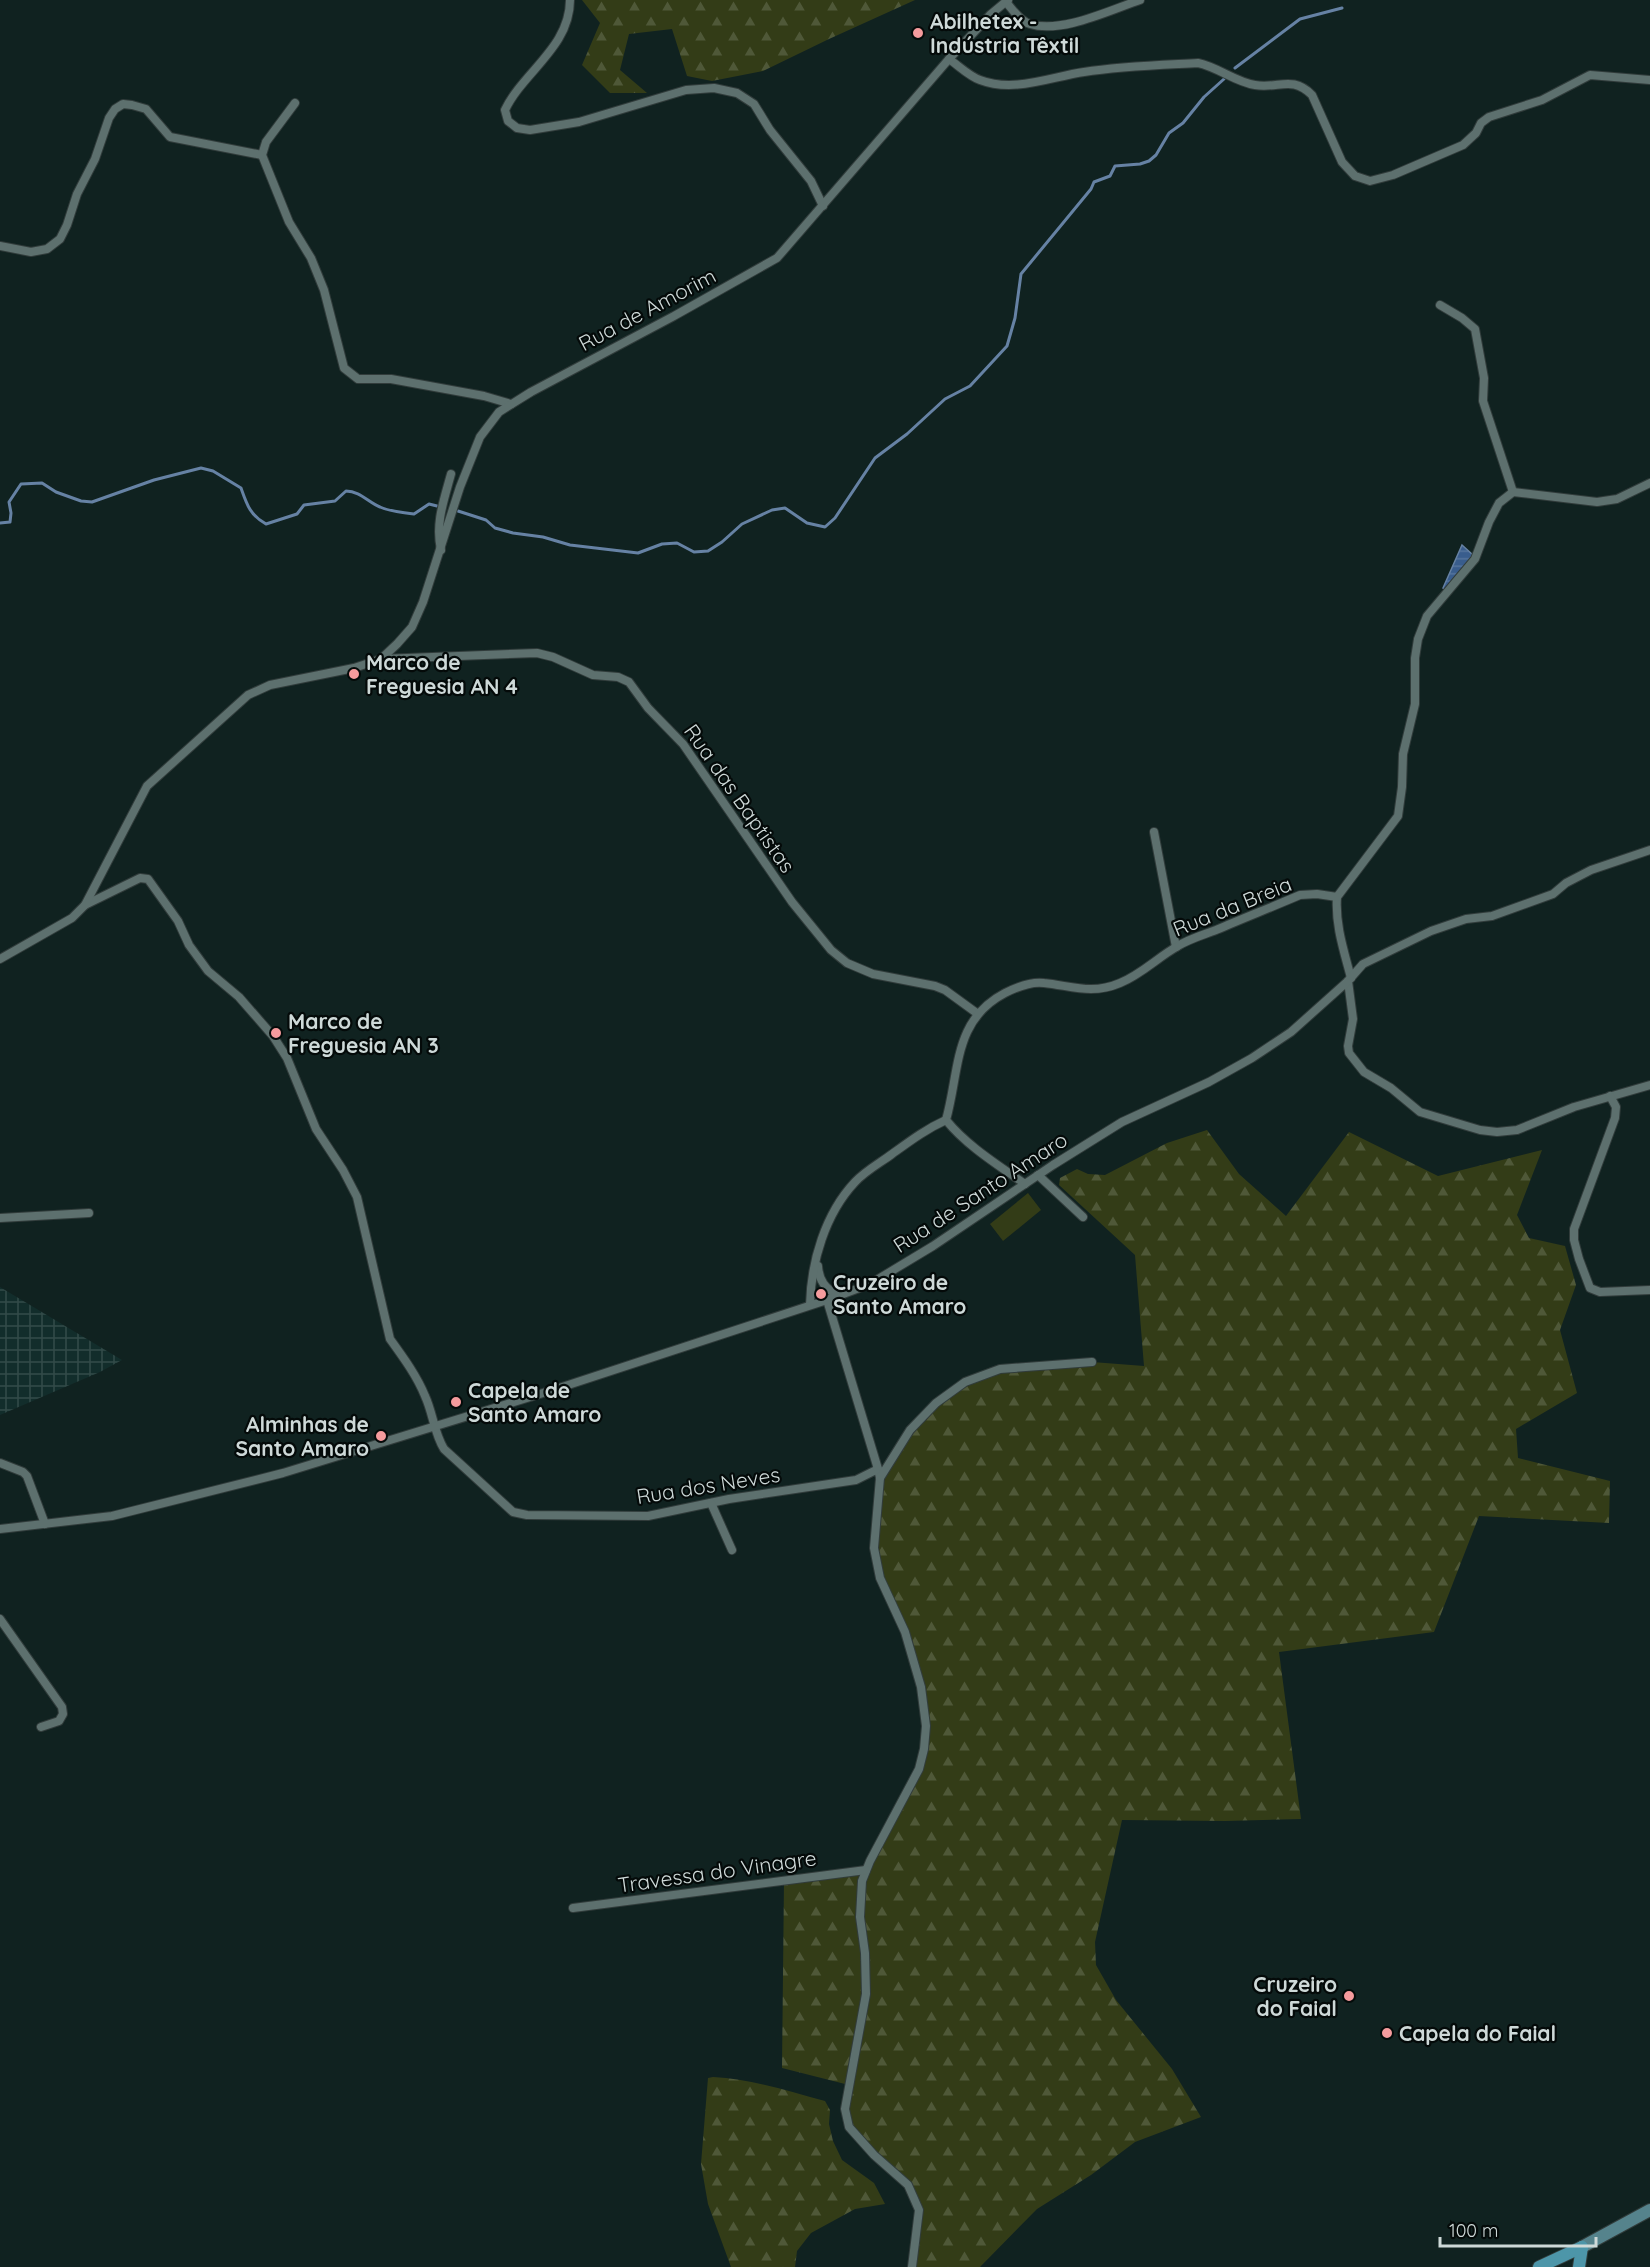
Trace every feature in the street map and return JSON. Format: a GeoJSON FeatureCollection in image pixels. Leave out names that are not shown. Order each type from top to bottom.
{"type":"FeatureCollection","features":[{"type":"Feature","properties":{"kind":"main road"},"geometry":{"type":"LineString","coordinates":[[1539,2267],[1557,2263],[1650,2210]]}},
{"type":"Feature","properties":{"kind":"main road"},"geometry":{"type":"LineString","coordinates":[[1580,2267],[1582,2247]]}},
{"type":"Feature","properties":{"kind":"main road"},"geometry":{"type":"LineString","coordinates":[[1557,2263],[1568,2267]]}},
{"type":"Feature","properties":{"kind":"street"},"geometry":{"type":"LineString","coordinates":[[570,0],[564,31],[531,75],[511,96],[505,110],[508,121],[517,128],[530,130],[579,122],[686,90],[714,88],[737,93],[753,104],[811,181],[823,206]]}},
{"type":"Feature","properties":{"kind":"street"},"geometry":{"type":"LineString","coordinates":[[1007,1],[1028,24],[1044,27],[1064,26],[1140,0]]}},
{"type":"Feature","properties":{"kind":"street","name":"Rua de Amorim"},"geometry":{"type":"LineString","coordinates":[[85,905],[147,786],[248,695],[270,685],[354,668],[381,659],[412,627],[441,550],[460,487],[480,437],[499,412],[531,392],[777,258],[950,59],[1007,1]]}},
{"type":"Feature","properties":{"kind":"street"},"geometry":{"type":"LineString","coordinates":[[950,59],[979,80],[995,83],[1021,84],[1047,81],[1082,72],[1198,63],[1211,66],[1254,85],[1294,83],[1312,95],[1342,162],[1355,176],[1370,181],[1393,175],[1463,145],[1489,117],[1542,100],[1590,75],[1650,80]]}},
{"type":"Feature","properties":{"kind":"street"},"geometry":{"type":"LineString","coordinates":[[295,103],[266,142],[262,155],[289,222],[311,258],[324,290],[344,368],[358,379],[391,379],[484,396],[511,404]]}},
{"type":"Feature","properties":{"kind":"street"},"geometry":{"type":"LineString","coordinates":[[0,246],[31,252],[47,249],[60,239],[68,225],[77,194],[95,159],[109,118],[115,109],[123,104],[146,109],[170,137],[262,155]]}},
{"type":"Feature","properties":{"kind":"street"},"geometry":{"type":"LineString","coordinates":[[1440,305],[1475,329],[1484,378],[1484,408],[1513,492]]}},
{"type":"Feature","properties":{"kind":"street"},"geometry":{"type":"LineString","coordinates":[[441,550],[437,534],[451,474]]}},
{"type":"Feature","properties":{"kind":"street"},"geometry":{"type":"LineString","coordinates":[[1650,483],[1617,499],[1597,502],[1513,492],[1499,503],[1475,559],[1427,616],[1418,639],[1415,658],[1415,704],[1403,754],[1398,816],[1337,897],[1336,912],[1350,979],[1353,1019],[1348,1046],[1349,1053],[1364,1072],[1391,1088],[1420,1112],[1480,1130],[1497,1132],[1517,1130],[1574,1107],[1650,1085]]}},
{"type":"Feature","properties":{"kind":"street","name":"Rua das Baptistas"},"geometry":{"type":"LineString","coordinates":[[381,659],[537,653],[553,657],[593,675],[618,677],[629,682],[648,708],[683,744],[792,902],[831,950],[847,963],[873,974],[945,990],[978,1014]]}},
{"type":"Feature","properties":{"kind":"street"},"geometry":{"type":"LineString","coordinates":[[1154,832],[1176,947]]}},
{"type":"Feature","properties":{"kind":"street","name":"Rua de Santo Amaro"},"geometry":{"type":"LineString","coordinates":[[0,1528],[112,1516],[201,1495],[435,1428],[870,1284],[924,1252],[1122,1122],[1209,1082],[1252,1058],[1290,1032],[1350,979],[1363,964],[1431,931],[1466,919],[1492,916],[1525,905],[1553,894],[1591,870],[1650,850]]}},
{"type":"Feature","properties":{"kind":"street","name":"Rua dos Neves"},"geometry":{"type":"LineString","coordinates":[[85,905],[140,878],[148,879],[178,921],[189,945],[208,971],[239,997],[273,1036],[287,1058],[316,1129],[357,1197],[390,1339],[425,1395],[438,1439],[444,1449],[513,1512],[527,1515],[648,1516],[879,1474]]}},
{"type":"Feature","properties":{"kind":"street","name":"Rua da Breia"},"geometry":{"type":"LineString","coordinates":[[946,1120],[964,1036],[972,1020],[997,997],[1018,987],[1040,982],[1080,990],[1095,990],[1120,984],[1176,947],[1300,895],[1317,894],[1337,897]]}},
{"type":"Feature","properties":{"kind":"street"},"geometry":{"type":"LineString","coordinates":[[0,959],[72,918],[85,905]]}},
{"type":"Feature","properties":{"kind":"street"},"geometry":{"type":"LineString","coordinates":[[1610,1096],[1616,1107],[1615,1118],[1574,1229],[1575,1240],[1590,1288],[1600,1292],[1650,1290]]}},
{"type":"Feature","properties":{"kind":"street"},"geometry":{"type":"LineString","coordinates":[[810,1305],[810,1288],[828,1223],[856,1181],[926,1128],[946,1120],[997,1165],[1025,1184]]}},
{"type":"Feature","properties":{"kind":"street"},"geometry":{"type":"LineString","coordinates":[[1038,1175],[1083,1217]]}},
{"type":"Feature","properties":{"kind":"street"},"geometry":{"type":"LineString","coordinates":[[0,1218],[89,1213]]}},
{"type":"Feature","properties":{"kind":"street"},"geometry":{"type":"LineString","coordinates":[[818,1256],[820,1280],[826,1288],[838,1296]]}},
{"type":"Feature","properties":{"kind":"street"},"geometry":{"type":"LineString","coordinates":[[827,1300],[879,1474],[874,1548],[880,1578],[905,1632],[918,1676],[926,1726],[919,1769],[862,1881],[860,1917],[865,1953],[866,1994],[845,2109],[849,2127],[874,2155],[908,2185],[919,2210],[918,2235],[912,2267]]}},
{"type":"Feature","properties":{"kind":"street"},"geometry":{"type":"LineString","coordinates":[[879,1474],[910,1430],[936,1403],[965,1382],[1000,1368],[1092,1362]]}},
{"type":"Feature","properties":{"kind":"street"},"geometry":{"type":"LineString","coordinates":[[0,1463],[23,1472],[27,1476],[45,1524]]}},
{"type":"Feature","properties":{"kind":"street"},"geometry":{"type":"LineString","coordinates":[[711,1503],[732,1550]]}},
{"type":"Feature","properties":{"kind":"street"},"geometry":{"type":"LineString","coordinates":[[0,1619],[62,1707],[63,1714],[59,1721],[41,1727]]}},
{"type":"Feature","properties":{"kind":"street","name":"Travessa do Vinagre"},"geometry":{"type":"LineString","coordinates":[[573,1908],[866,1870]]}},
{"type":"Feature","properties":{"kind":"shaded area"},"geometry":{"type":"Polygon","coordinates":[[[0,1287],[122,1360],[100,1372],[0,1415],[0,1287]]]}},
{"type":"Feature","properties":{"kind":"green space"},"geometry":{"type":"Polygon","coordinates":[[[582,0],[915,0],[763,71],[712,81],[687,76],[672,29],[629,34],[620,70],[647,93],[610,93],[582,65],[600,23],[582,0]]]}},
{"type":"Feature","properties":{"kind":"green space"},"geometry":{"type":"Polygon","coordinates":[[[1207,1130],[1239,1174],[1286,1216],[1349,1132],[1438,1176],[1542,1150],[1517,1215],[1529,1238],[1565,1246],[1576,1285],[1560,1330],[1577,1393],[1516,1429],[1518,1458],[1610,1481],[1609,1523],[1479,1516],[1434,1632],[1279,1652],[1301,1819],[1122,1820],[1095,1942],[1096,1965],[1116,2000],[1172,2069],[1201,2117],[1135,2142],[1091,2175],[1037,2209],[980,2267],[912,2267],[919,2210],[908,2185],[849,2127],[845,2109],[849,2085],[782,2068],[784,1881],[866,1870],[919,1769],[924,1749],[921,1687],[905,1632],[880,1578],[874,1548],[880,1478],[910,1430],[965,1382],[1000,1369],[1092,1362],[1144,1366],[1135,1255],[1059,1185],[1060,1178],[1077,1169],[1088,1174],[1105,1175],[1167,1143],[1207,1130]]]}},
{"type":"Feature","properties":{"kind":"green space"},"geometry":{"type":"Polygon","coordinates":[[[1028,1193],[1041,1210],[1003,1241],[990,1224],[1028,1193]]]}},
{"type":"Feature","properties":{"kind":"green space"},"geometry":{"type":"Polygon","coordinates":[[[708,2078],[756,2083],[825,2101],[830,2110],[829,2124],[833,2141],[842,2160],[874,2183],[885,2204],[855,2209],[811,2233],[797,2251],[795,2267],[731,2267],[708,2204],[701,2164],[708,2078]]]}},
{"type":"Feature","properties":{"kind":"water"},"geometry":{"type":"Polygon","coordinates":[[[1462,545],[1473,555],[1445,590],[1443,588],[1462,545]]]}},
{"type":"Feature","properties":{"kind":"waterway"},"geometry":{"type":"LineString","coordinates":[[1235,68],[1300,19],[1342,8]]}},
{"type":"Feature","properties":{"kind":"waterway"},"geometry":{"type":"LineString","coordinates":[[458,511],[486,520],[495,528],[513,533],[543,537],[570,545],[638,553],[662,544],[677,543],[694,552],[708,551],[742,524],[772,510],[785,508],[807,523],[825,527],[835,518],[875,458],[907,434],[945,399],[970,386],[1007,346],[1015,318],[1021,274],[1091,189],[1094,182],[1110,176],[1115,166],[1149,161],[1156,155],[1169,133],[1183,123],[1204,97],[1224,79]]}},
{"type":"Feature","properties":{"kind":"waterway"},"geometry":{"type":"LineString","coordinates":[[0,523],[10,522],[9,502],[21,484],[42,483],[56,492],[81,501],[92,502],[154,480],[201,468],[213,471],[241,488],[250,509],[266,524],[297,514],[304,505],[335,501],[346,491],[351,491],[380,507],[397,512],[414,514],[429,504],[437,506]]}},
{"type":"Feature","properties":{"kind":"place","name":"Abilhetex - Indústria Têxtil"},"geometry":{"type":"Point","coordinates":[918,33]}},
{"type":"Feature","properties":{"kind":"place","name":"Marco de Freguesia AN 4"},"geometry":{"type":"Point","coordinates":[354,674]}},
{"type":"Feature","properties":{"kind":"place","name":"Marco de Freguesia AN 3"},"geometry":{"type":"Point","coordinates":[276,1033]}},
{"type":"Feature","properties":{"kind":"place","name":"Cruzeiro de Santo Amaro"},"geometry":{"type":"Point","coordinates":[821,1294]}},
{"type":"Feature","properties":{"kind":"place","name":"Capela de Santo Amaro"},"geometry":{"type":"Point","coordinates":[456,1402]}},
{"type":"Feature","properties":{"kind":"place","name":"Alminhas de Santo Amaro"},"geometry":{"type":"Point","coordinates":[381,1436]}},
{"type":"Feature","properties":{"kind":"place","name":"Cruzeiro do Faial"},"geometry":{"type":"Point","coordinates":[1349,1996]}},
{"type":"Feature","properties":{"kind":"place","name":"Capela do Faial"},"geometry":{"type":"Point","coordinates":[1387,2033]}}]}
